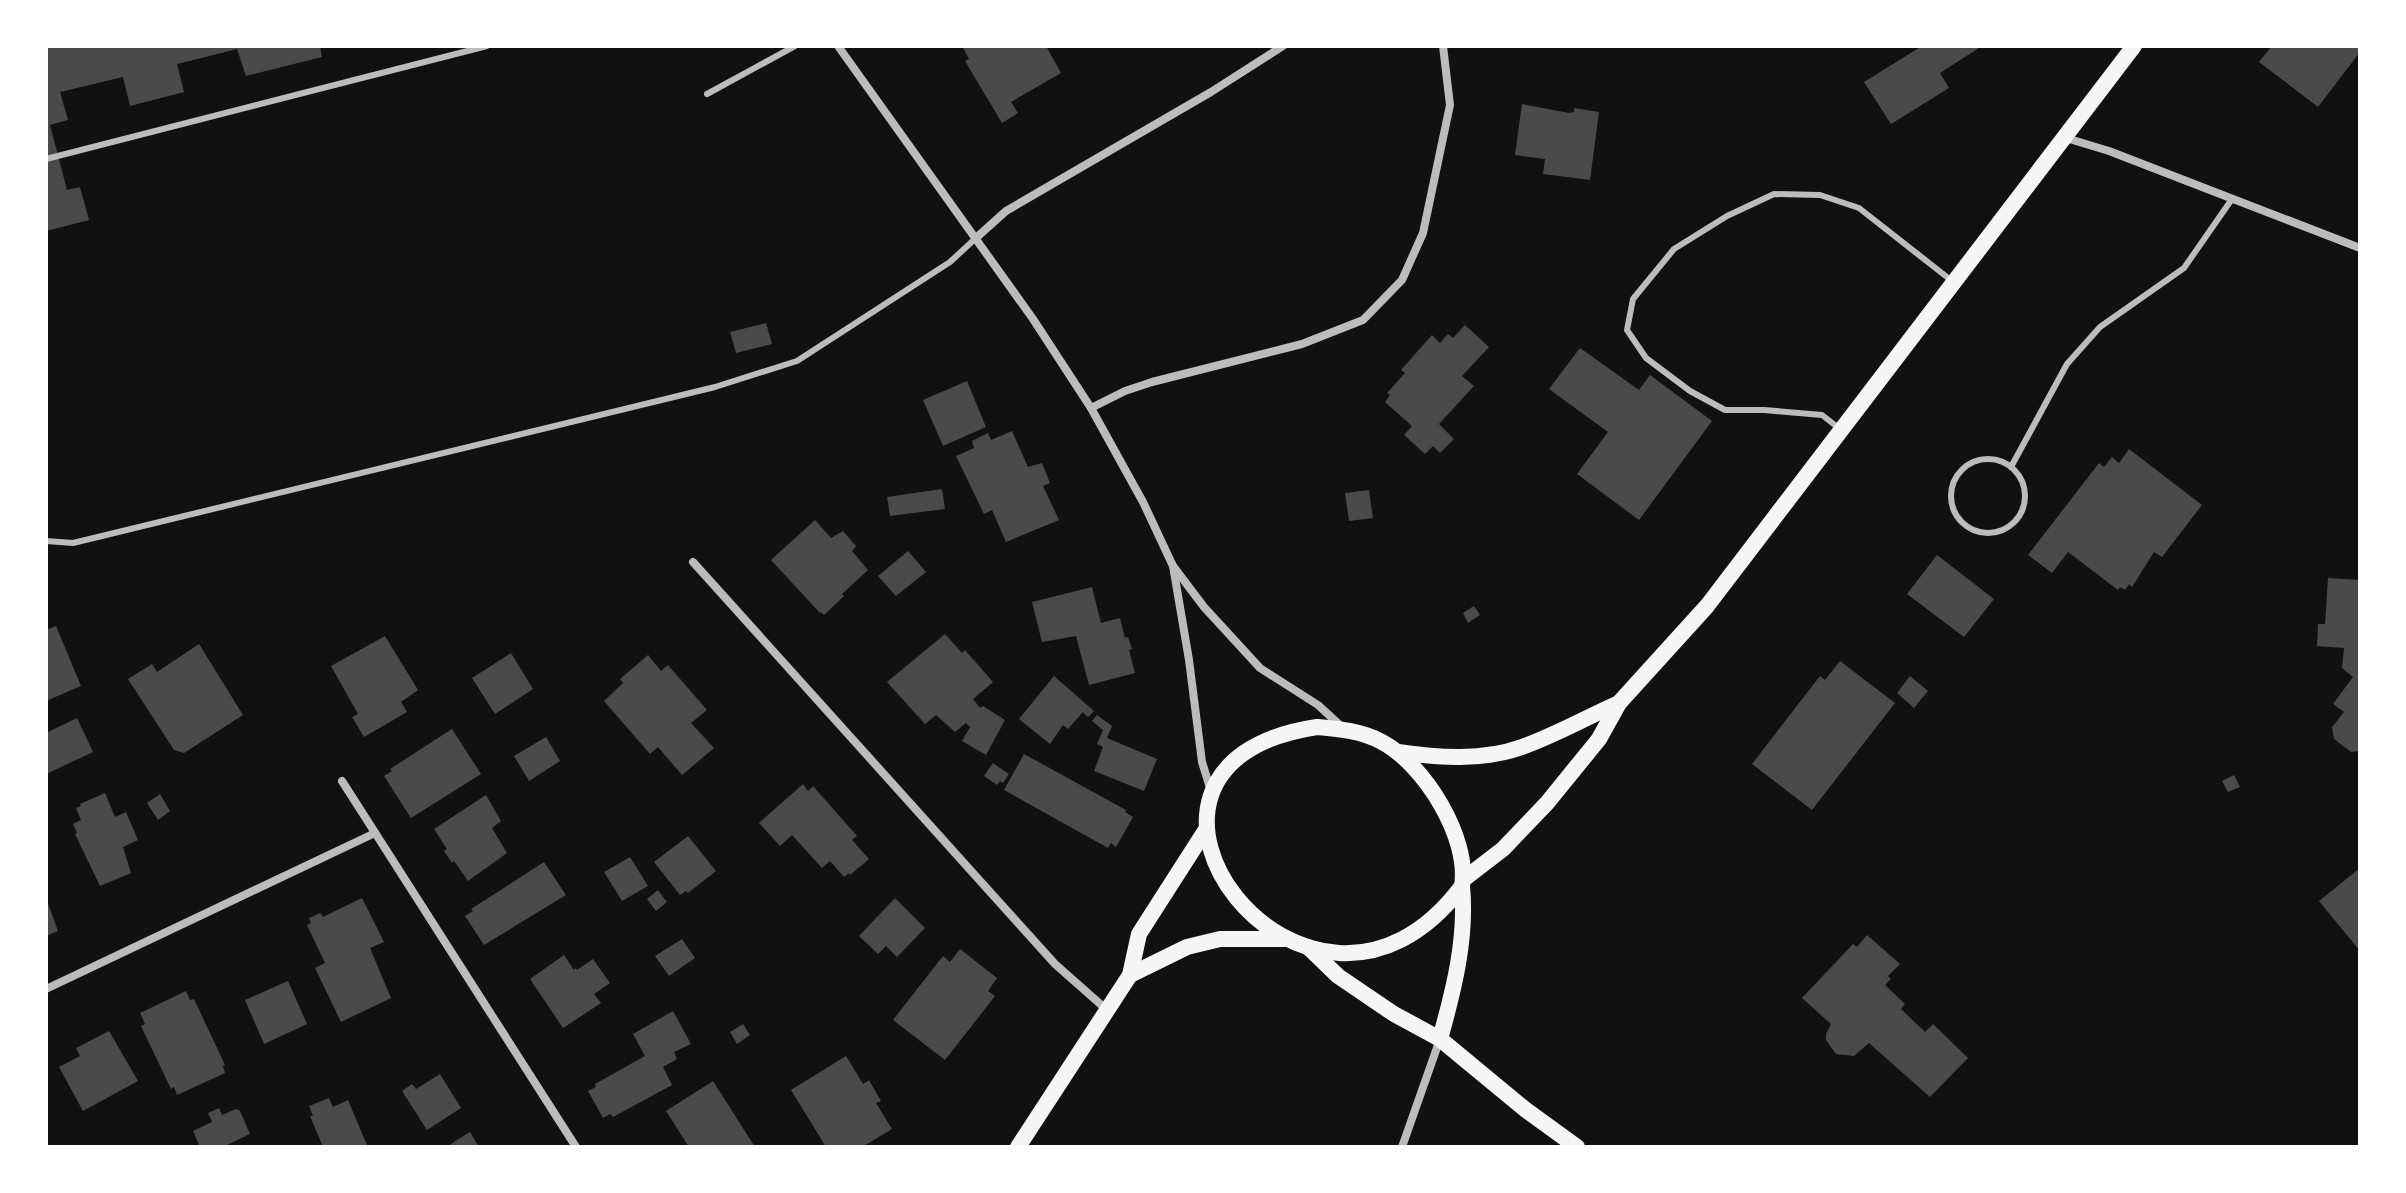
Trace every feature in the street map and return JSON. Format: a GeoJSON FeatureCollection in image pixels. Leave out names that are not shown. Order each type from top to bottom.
{"type":"FeatureCollection","features":[{"type":"Feature","properties":{"kind":"main road"},"geometry":{"type":"LineString","coordinates":[[1205,831],[1219,873],[1246,911],[1284,939],[1308,947],[1336,953],[1363,953],[1411,935],[1445,910],[1463,882],[1503,849],[1547,803],[1599,739],[1619,703],[1707,606],[2134,46]]}},
{"type":"Feature","properties":{"kind":"main road"},"geometry":{"type":"LineString","coordinates":[[1398,752],[1427,756],[1482,756],[1519,748],[1619,703]]}},
{"type":"Feature","properties":{"kind":"main road"},"geometry":{"type":"LineString","coordinates":[[1018,1147],[1130,975],[1139,934],[1205,831],[1211,791],[1244,754],[1280,734],[1317,727],[1345,730],[1381,741],[1398,752],[1442,805],[1453,829],[1463,882],[1463,922],[1455,987],[1440,1039]]}},
{"type":"Feature","properties":{"kind":"main road"},"geometry":{"type":"LineString","coordinates":[[1130,975],[1187,947],[1220,939],[1284,939]]}},
{"type":"Feature","properties":{"kind":"main road"},"geometry":{"type":"LineString","coordinates":[[1308,947],[1338,976],[1394,1014],[1440,1039],[1526,1110],[1577,1147]]}},
{"type":"Feature","properties":{"kind":"street"},"geometry":{"type":"LineString","coordinates":[[838,46],[976,238],[1091,408],[1143,502],[1173,566],[1223,629],[1260,668],[1318,705],[1345,730]]}},
{"type":"Feature","properties":{"kind":"street"},"geometry":{"type":"LineString","coordinates":[[976,238],[1006,211],[1211,92],[1283,46]]}},
{"type":"Feature","properties":{"kind":"street"},"geometry":{"type":"LineString","coordinates":[[1091,408],[1152,382],[1302,344],[1363,320],[1383,300],[1402,280],[1423,233],[1450,105],[1443,46]]}},
{"type":"Feature","properties":{"kind":"street"},"geometry":{"type":"LineString","coordinates":[[2066,138],[2109,151],[2360,248]]}},
{"type":"Feature","properties":{"kind":"street"},"geometry":{"type":"LineString","coordinates":[[693,562],[1055,964],[1107,1010]]}},
{"type":"Feature","properties":{"kind":"street"},"geometry":{"type":"LineString","coordinates":[[1173,566],[1202,762],[1211,791]]}},
{"type":"Feature","properties":{"kind":"street"},"geometry":{"type":"LineString","coordinates":[[342,781],[576,1147]]}},
{"type":"Feature","properties":{"kind":"street"},"geometry":{"type":"LineString","coordinates":[[46,989],[375,833]]}},
{"type":"Feature","properties":{"kind":"street"},"geometry":{"type":"LineString","coordinates":[[1402,1147],[1440,1039]]}},
{"type":"Feature","properties":{"kind":"lane"},"geometry":{"type":"LineString","coordinates":[[46,159],[487,46]]}},
{"type":"Feature","properties":{"kind":"lane"},"geometry":{"type":"LineString","coordinates":[[707,94],[795,46]]}},
{"type":"Feature","properties":{"kind":"lane"},"geometry":{"type":"LineString","coordinates":[[1842,430],[1822,415],[1725,410],[1690,391],[1646,358],[1627,330],[1633,299],[1674,249],[1727,216],[1774,194],[1820,195],[1859,208],[1955,283]]}},
{"type":"Feature","properties":{"kind":"lane"},"geometry":{"type":"LineString","coordinates":[[2011,467],[2067,364],[2100,327],[2184,268],[2232,199]]}},
{"type":"Feature","properties":{"kind":"lane"},"geometry":{"type":"LineString","coordinates":[[46,541],[73,543],[715,387],[797,361],[950,262],[976,238]]}},
{"type":"Feature","properties":{"kind":"lane"},"geometry":{"type":"LineString","coordinates":[[1989,459],[2011,467],[2019,476],[2025,500],[2015,522],[1993,533],[1969,529],[1954,510],[1952,486],[1957,475],[1976,461],[1989,459]]}},
{"type":"Feature","properties":{"kind":"building"},"geometry":{"type":"Polygon","coordinates":[[[46,46],[320,46],[322,57],[246,76],[237,49],[177,64],[184,92],[130,106],[123,77],[60,92],[68,120],[50,125],[67,190],[80,187],[89,220],[46,231],[46,46]]]}},
{"type":"Feature","properties":{"kind":"building"},"geometry":{"type":"Polygon","coordinates":[[[962,46],[1046,46],[1061,73],[1011,102],[1018,113],[1002,123],[965,61],[969,59],[962,46]]]}},
{"type":"Feature","properties":{"kind":"building"},"geometry":{"type":"Polygon","coordinates":[[[1922,46],[1982,46],[1940,73],[1949,88],[1891,124],[1864,82],[1922,46]]]}},
{"type":"Feature","properties":{"kind":"building"},"geometry":{"type":"Polygon","coordinates":[[[2272,46],[2360,46],[2360,52],[2318,107],[2259,62],[2272,46]]]}},
{"type":"Feature","properties":{"kind":"building"},"geometry":{"type":"Polygon","coordinates":[[[1522,104],[1569,113],[1574,112],[1574,108],[1599,112],[1590,180],[1543,174],[1545,159],[1515,155],[1522,104]]]}},
{"type":"Feature","properties":{"kind":"building"},"geometry":{"type":"Polygon","coordinates":[[[766,323],[772,344],[736,353],[730,332],[766,323]]]}},
{"type":"Feature","properties":{"kind":"building"},"geometry":{"type":"Polygon","coordinates":[[[1465,325],[1489,347],[1462,376],[1474,386],[1439,424],[1454,439],[1440,453],[1433,446],[1425,454],[1404,435],[1412,426],[1385,402],[1390,395],[1387,393],[1405,373],[1401,370],[1432,335],[1440,343],[1448,334],[1453,338],[1465,325]]]}},
{"type":"Feature","properties":{"kind":"building"},"geometry":{"type":"Polygon","coordinates":[[[1580,348],[1639,390],[1650,375],[1712,421],[1639,520],[1577,474],[1608,432],[1549,389],[1580,348]]]}},
{"type":"Feature","properties":{"kind":"building"},"geometry":{"type":"Polygon","coordinates":[[[967,381],[986,427],[943,446],[923,400],[967,381]]]}},
{"type":"Feature","properties":{"kind":"building"},"geometry":{"type":"Polygon","coordinates":[[[1012,431],[1028,467],[1042,463],[1050,483],[1043,486],[1059,520],[1006,542],[992,510],[984,514],[956,456],[974,448],[972,441],[988,433],[991,440],[1012,431]]]}},
{"type":"Feature","properties":{"kind":"building"},"geometry":{"type":"Polygon","coordinates":[[[2129,449],[2202,505],[2162,557],[2154,552],[2132,587],[2129,584],[2125,590],[2120,587],[2118,590],[2068,552],[2052,573],[2028,555],[2099,463],[2104,467],[2112,457],[2119,463],[2129,449]]]}},
{"type":"Feature","properties":{"kind":"building"},"geometry":{"type":"Polygon","coordinates":[[[942,489],[945,509],[890,516],[887,497],[942,489]]]}},
{"type":"Feature","properties":{"kind":"building"},"geometry":{"type":"Polygon","coordinates":[[[1369,490],[1373,518],[1349,521],[1345,493],[1369,490]]]}},
{"type":"Feature","properties":{"kind":"building"},"geometry":{"type":"Polygon","coordinates":[[[815,520],[831,538],[843,531],[856,546],[852,551],[868,570],[824,615],[771,560],[815,520]]]}},
{"type":"Feature","properties":{"kind":"building"},"geometry":{"type":"Polygon","coordinates":[[[908,551],[926,572],[896,596],[878,576],[908,551]]]}},
{"type":"Feature","properties":{"kind":"building"},"geometry":{"type":"Polygon","coordinates":[[[1937,555],[1994,599],[1964,637],[1907,594],[1937,555]]]}},
{"type":"Feature","properties":{"kind":"building"},"geometry":{"type":"Polygon","coordinates":[[[2328,578],[2360,580],[2360,751],[2351,752],[2334,739],[2332,727],[2344,712],[2333,704],[2353,677],[2342,668],[2344,648],[2317,646],[2318,624],[2325,624],[2328,578]]]}},
{"type":"Feature","properties":{"kind":"building"},"geometry":{"type":"Polygon","coordinates":[[[1092,587],[1101,623],[1120,618],[1125,638],[1128,637],[1132,649],[1129,650],[1135,673],[1089,685],[1076,636],[1042,642],[1032,602],[1092,587]]]}},
{"type":"Feature","properties":{"kind":"building"},"geometry":{"type":"Polygon","coordinates":[[[1474,606],[1480,615],[1468,623],[1463,613],[1474,606]]]}},
{"type":"Feature","properties":{"kind":"building"},"geometry":{"type":"Polygon","coordinates":[[[56,626],[81,686],[46,701],[46,630],[56,626]]]}},
{"type":"Feature","properties":{"kind":"building"},"geometry":{"type":"Polygon","coordinates":[[[945,634],[962,653],[965,650],[993,682],[973,699],[980,708],[983,706],[1005,720],[986,755],[962,741],[970,727],[966,723],[955,732],[936,715],[925,724],[887,682],[945,634]]]}},
{"type":"Feature","properties":{"kind":"building"},"geometry":{"type":"Polygon","coordinates":[[[385,636],[418,690],[401,702],[407,712],[364,737],[352,717],[358,714],[331,666],[385,636]]]}},
{"type":"Feature","properties":{"kind":"building"},"geometry":{"type":"Polygon","coordinates":[[[199,644],[243,715],[184,753],[174,750],[128,679],[152,664],[157,672],[199,644]]]}},
{"type":"Feature","properties":{"kind":"building"},"geometry":{"type":"Polygon","coordinates":[[[511,653],[533,689],[495,714],[472,678],[511,653]]]}},
{"type":"Feature","properties":{"kind":"building"},"geometry":{"type":"Polygon","coordinates":[[[648,655],[661,671],[668,665],[707,710],[691,723],[714,748],[682,775],[658,747],[650,754],[604,701],[623,683],[620,679],[648,655]]]}},
{"type":"Feature","properties":{"kind":"building"},"geometry":{"type":"Polygon","coordinates":[[[1840,661],[1895,703],[1812,810],[1752,764],[1820,676],[1825,680],[1840,661]]]}},
{"type":"Feature","properties":{"kind":"building"},"geometry":{"type":"Polygon","coordinates":[[[1054,676],[1094,711],[1088,717],[1083,712],[1068,729],[1063,725],[1050,744],[1019,719],[1054,676]]]}},
{"type":"Feature","properties":{"kind":"building"},"geometry":{"type":"Polygon","coordinates":[[[1910,676],[1928,691],[1914,708],[1897,693],[1910,676]]]}},
{"type":"Feature","properties":{"kind":"building"},"geometry":{"type":"Polygon","coordinates":[[[1097,715],[1112,726],[1107,738],[1157,759],[1144,791],[1094,771],[1103,747],[1097,744],[1103,730],[1092,721],[1097,715]]]}},
{"type":"Feature","properties":{"kind":"building"},"geometry":{"type":"Polygon","coordinates":[[[77,718],[93,752],[46,774],[46,733],[77,718]]]}},
{"type":"Feature","properties":{"kind":"building"},"geometry":{"type":"Polygon","coordinates":[[[452,729],[481,774],[411,818],[384,776],[452,729]]]}},
{"type":"Feature","properties":{"kind":"building"},"geometry":{"type":"Polygon","coordinates":[[[546,737],[560,761],[529,781],[514,756],[546,737]]]}},
{"type":"Feature","properties":{"kind":"building"},"geometry":{"type":"Polygon","coordinates":[[[1024,754],[1126,810],[1133,817],[1116,847],[1111,843],[1108,848],[1004,790],[1024,754]]]}},
{"type":"Feature","properties":{"kind":"building"},"geometry":{"type":"Polygon","coordinates":[[[993,763],[1009,774],[1003,783],[1000,781],[997,785],[984,776],[993,763]]]}},
{"type":"Feature","properties":{"kind":"building"},"geometry":{"type":"Polygon","coordinates":[[[2234,775],[2240,787],[2228,792],[2222,781],[2234,775]]]}},
{"type":"Feature","properties":{"kind":"building"},"geometry":{"type":"Polygon","coordinates":[[[803,784],[808,791],[813,786],[857,836],[852,840],[869,859],[850,875],[844,877],[830,861],[822,868],[792,835],[780,846],[759,823],[803,784]]]}},
{"type":"Feature","properties":{"kind":"building"},"geometry":{"type":"Polygon","coordinates":[[[105,793],[115,817],[126,812],[138,840],[123,847],[131,873],[100,886],[73,824],[81,820],[76,808],[80,804],[105,793]]]}},
{"type":"Feature","properties":{"kind":"building"},"geometry":{"type":"Polygon","coordinates":[[[160,794],[170,811],[158,820],[147,803],[160,794]]]}},
{"type":"Feature","properties":{"kind":"building"},"geometry":{"type":"Polygon","coordinates":[[[486,795],[501,821],[492,828],[507,853],[468,881],[444,851],[447,849],[434,829],[486,795]]]}},
{"type":"Feature","properties":{"kind":"building"},"geometry":{"type":"Polygon","coordinates":[[[688,836],[716,871],[688,893],[686,891],[680,895],[654,862],[688,836]]]}},
{"type":"Feature","properties":{"kind":"building"},"geometry":{"type":"Polygon","coordinates":[[[630,857],[648,886],[622,901],[604,872],[630,857]]]}},
{"type":"Feature","properties":{"kind":"building"},"geometry":{"type":"Polygon","coordinates":[[[544,862],[566,895],[484,945],[465,916],[544,862]]]}},
{"type":"Feature","properties":{"kind":"building"},"geometry":{"type":"Polygon","coordinates":[[[2360,868],[2360,951],[2319,901],[2360,868]]]}},
{"type":"Feature","properties":{"kind":"building"},"geometry":{"type":"Polygon","coordinates":[[[658,890],[667,902],[656,911],[647,899],[658,890]]]}},
{"type":"Feature","properties":{"kind":"building"},"geometry":{"type":"Polygon","coordinates":[[[46,898],[58,931],[46,936],[46,898]]]}},
{"type":"Feature","properties":{"kind":"building"},"geometry":{"type":"Polygon","coordinates":[[[362,898],[384,942],[370,948],[391,998],[341,1022],[315,968],[325,963],[307,925],[311,923],[309,918],[320,913],[323,917],[362,898]]]}},
{"type":"Feature","properties":{"kind":"building"},"geometry":{"type":"Polygon","coordinates":[[[895,898],[925,928],[897,957],[886,946],[878,954],[859,936],[895,898]]]}},
{"type":"Feature","properties":{"kind":"building"},"geometry":{"type":"Polygon","coordinates":[[[1867,935],[1900,964],[1888,976],[1891,979],[1885,985],[1905,1004],[1901,1009],[1925,1032],[1933,1024],[1968,1058],[1930,1097],[1869,1043],[1854,1056],[1836,1054],[1826,1040],[1831,1024],[1802,998],[1853,944],[1857,947],[1867,935]]]}},
{"type":"Feature","properties":{"kind":"building"},"geometry":{"type":"Polygon","coordinates":[[[682,939],[695,958],[669,976],[655,956],[682,939]]]}},
{"type":"Feature","properties":{"kind":"building"},"geometry":{"type":"Polygon","coordinates":[[[960,949],[997,978],[988,991],[995,996],[945,1060],[893,1020],[943,956],[950,962],[960,949]]]}},
{"type":"Feature","properties":{"kind":"building"},"geometry":{"type":"Polygon","coordinates":[[[564,955],[574,970],[593,959],[610,983],[594,994],[601,1003],[563,1028],[530,979],[564,955]]]}},
{"type":"Feature","properties":{"kind":"building"},"geometry":{"type":"Polygon","coordinates":[[[288,981],[307,1024],[264,1044],[245,1000],[288,981]]]}},
{"type":"Feature","properties":{"kind":"building"},"geometry":{"type":"Polygon","coordinates":[[[186,991],[190,1000],[194,999],[225,1065],[225,1073],[177,1095],[174,1087],[171,1089],[141,1026],[145,1024],[140,1013],[186,991]]]}},
{"type":"Feature","properties":{"kind":"building"},"geometry":{"type":"Polygon","coordinates":[[[673,1011],[691,1044],[674,1052],[677,1059],[663,1067],[672,1085],[613,1117],[610,1114],[603,1118],[588,1091],[645,1056],[633,1034],[673,1011]]]}},
{"type":"Feature","properties":{"kind":"building"},"geometry":{"type":"Polygon","coordinates":[[[743,1024],[750,1035],[737,1044],[730,1032],[743,1024]]]}},
{"type":"Feature","properties":{"kind":"building"},"geometry":{"type":"Polygon","coordinates":[[[109,1031],[138,1081],[83,1111],[59,1067],[80,1056],[76,1048],[109,1031]]]}},
{"type":"Feature","properties":{"kind":"building"},"geometry":{"type":"Polygon","coordinates":[[[846,1056],[863,1084],[869,1080],[881,1101],[876,1103],[892,1129],[862,1147],[826,1147],[791,1090],[846,1056]]]}},
{"type":"Feature","properties":{"kind":"building"},"geometry":{"type":"Polygon","coordinates":[[[440,1074],[461,1108],[427,1130],[402,1091],[412,1084],[416,1089],[440,1074]]]}},
{"type":"Feature","properties":{"kind":"building"},"geometry":{"type":"Polygon","coordinates":[[[713,1081],[755,1147],[689,1147],[666,1111],[713,1081]]]}},
{"type":"Feature","properties":{"kind":"building"},"geometry":{"type":"Polygon","coordinates":[[[329,1098],[333,1107],[348,1100],[367,1145],[323,1147],[309,1106],[329,1098]]]}},
{"type":"Feature","properties":{"kind":"building"},"geometry":{"type":"Polygon","coordinates":[[[219,1108],[222,1115],[236,1109],[240,1111],[250,1134],[223,1147],[200,1147],[193,1131],[212,1122],[208,1113],[219,1108]]]}},
{"type":"Feature","properties":{"kind":"building"},"geometry":{"type":"Polygon","coordinates":[[[470,1132],[479,1147],[446,1147],[470,1132]]]}}]}
